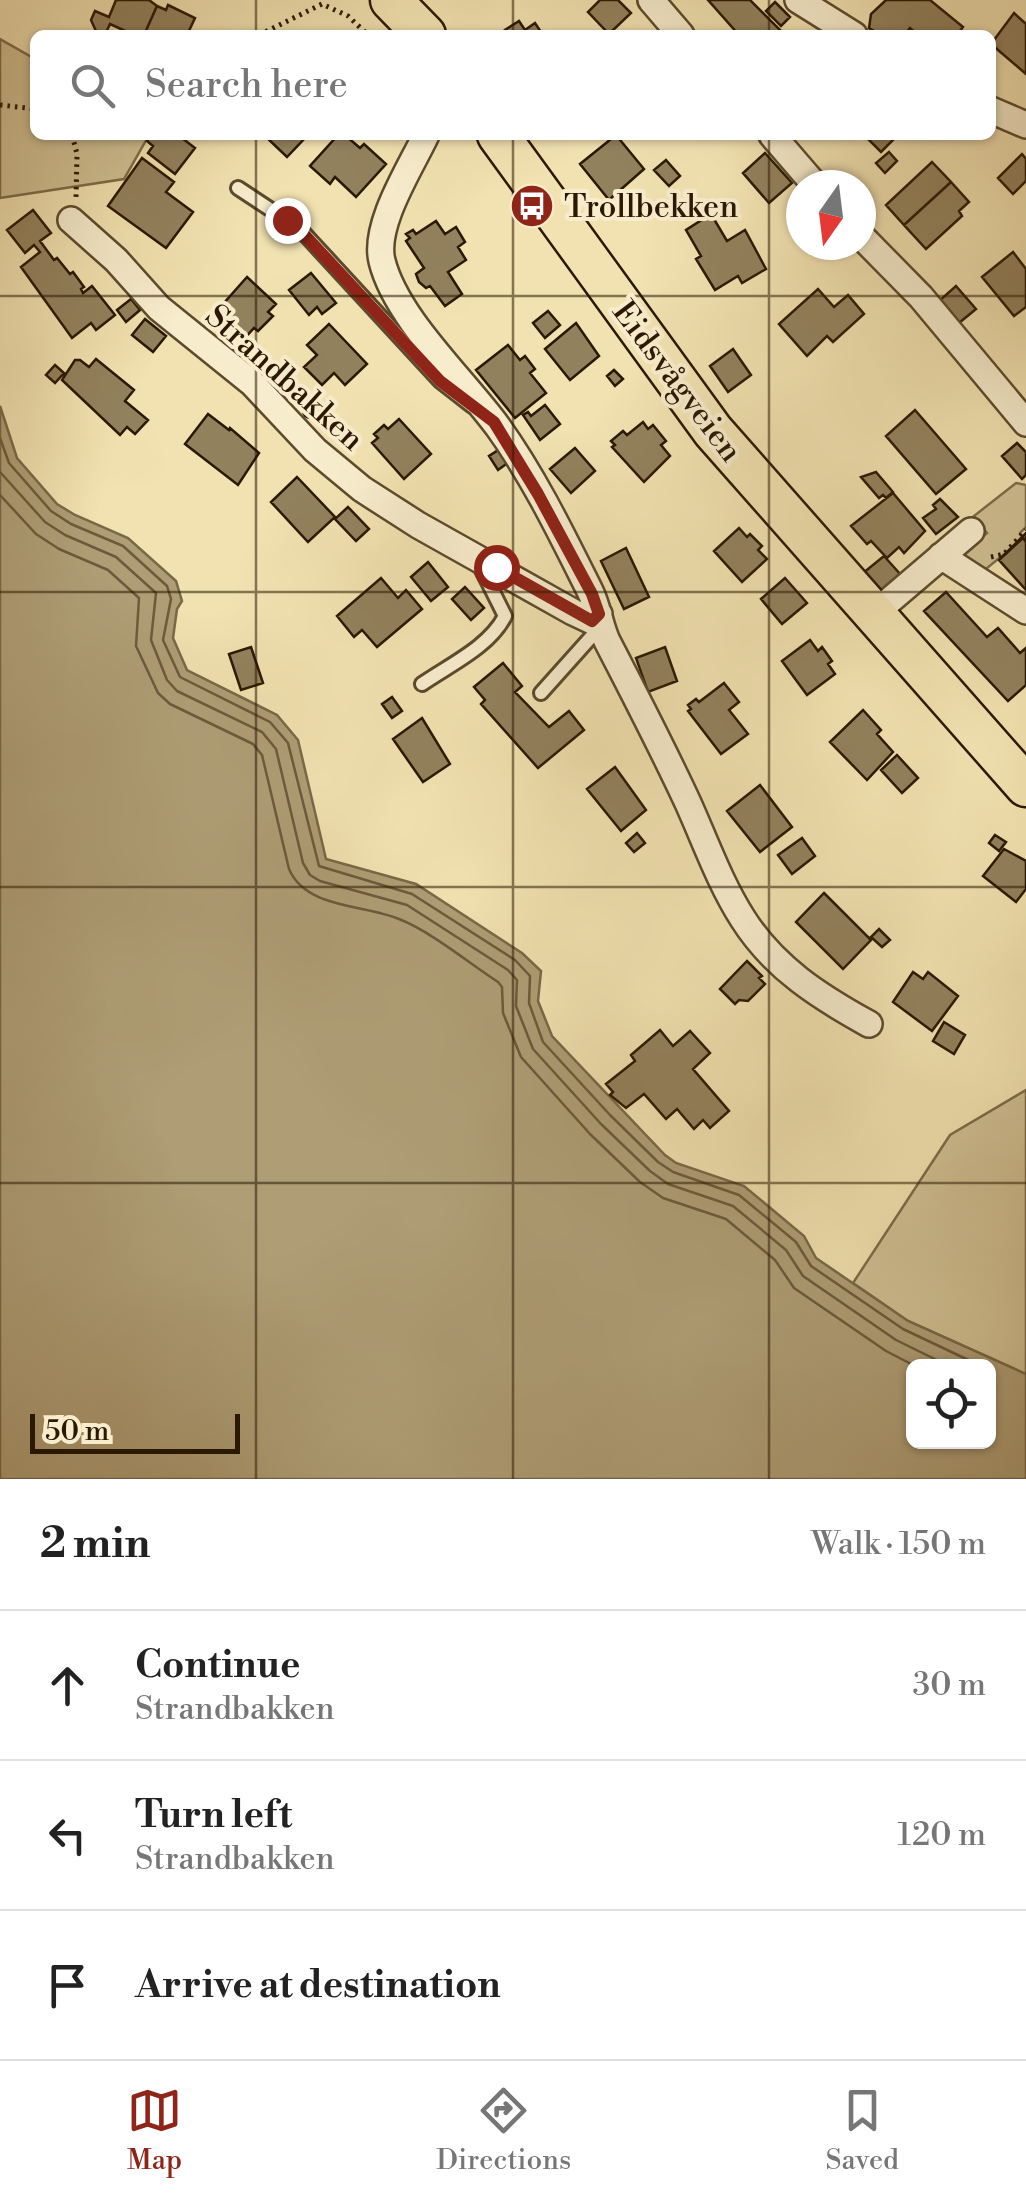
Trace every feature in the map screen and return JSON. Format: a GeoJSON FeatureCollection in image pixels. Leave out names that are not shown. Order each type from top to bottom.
{"type":"FeatureCollection","features":[{"type":"Feature","properties":{"kind":"main road"},"geometry":{"type":"LineString","coordinates":[[391,0],[420,30]]}},
{"type":"Feature","properties":{"kind":"main road","name":"Eidsvågveien"},"geometry":{"type":"LineString","coordinates":[[502,140],[703,418],[1026,786]]}},
{"type":"Feature","properties":{"kind":"street"},"geometry":{"type":"LineString","coordinates":[[652,0],[677,30]]}},
{"type":"Feature","properties":{"kind":"street"},"geometry":{"type":"LineString","coordinates":[[798,0],[846,30]]}},
{"type":"Feature","properties":{"kind":"street"},"geometry":{"type":"LineString","coordinates":[[996,112],[1026,125]]}},
{"type":"Feature","properties":{"kind":"street"},"geometry":{"type":"LineString","coordinates":[[424,140],[392,206],[380,244],[387,278],[408,315],[507,440],[538,494],[592,594],[602,625],[715,869],[744,920],[785,970],[828,1001],[870,1024]]}},
{"type":"Feature","properties":{"kind":"street"},"geometry":{"type":"LineString","coordinates":[[776,140],[802,170]]}},
{"type":"Feature","properties":{"kind":"street","name":"Strandbakken"},"geometry":{"type":"LineString","coordinates":[[71,220],[116,260],[159,308],[252,383],[338,470],[418,526],[602,625]]}},
{"type":"Feature","properties":{"kind":"street"},"geometry":{"type":"LineString","coordinates":[[876,251],[921,296],[1026,423]]}},
{"type":"Feature","properties":{"kind":"street"},"geometry":{"type":"LineString","coordinates":[[876,614],[971,531]]}},
{"type":"Feature","properties":{"kind":"street"},"geometry":{"type":"LineString","coordinates":[[941,556],[1026,611]]}},
{"type":"Feature","properties":{"kind":"lane"},"geometry":{"type":"LineString","coordinates":[[238,188],[300,230],[440,381],[456,396],[487,414]]}},
{"type":"Feature","properties":{"kind":"lane"},"geometry":{"type":"LineString","coordinates":[[422,684],[486,642],[505,616],[475,557]]}},
{"type":"Feature","properties":{"kind":"lane"},"geometry":{"type":"LineString","coordinates":[[542,693],[602,625]]}},
{"type":"Feature","properties":{"kind":"path"},"geometry":{"type":"LineString","coordinates":[[270,30],[322,4],[348,16],[363,30]]}},
{"type":"Feature","properties":{"kind":"path"},"geometry":{"type":"LineString","coordinates":[[0,105],[30,108]]}},
{"type":"Feature","properties":{"kind":"path"},"geometry":{"type":"LineString","coordinates":[[71,220],[77,192],[73,140]]}},
{"type":"Feature","properties":{"kind":"path"},"geometry":{"type":"LineString","coordinates":[[998,556],[1026,530]]}},
{"type":"Feature","properties":{"kind":"shaded area"},"geometry":{"type":"Polygon","coordinates":[[[0,39],[30,56],[30,140],[146,140],[124,179],[0,198],[0,39]]]}},
{"type":"Feature","properties":{"kind":"shaded area"},"geometry":{"type":"Polygon","coordinates":[[[1016,483],[1026,485],[1026,527],[1020,533],[1024,538],[981,573],[959,556],[987,533],[974,516],[1016,483]]]}},
{"type":"Feature","properties":{"kind":"shaded area"},"geometry":{"type":"Polygon","coordinates":[[[1026,1090],[1026,1374],[908,1321],[853,1283],[950,1135],[1026,1090]]]}},
{"type":"Feature","properties":{"kind":"water"},"geometry":{"type":"Polygon","coordinates":[[[0,406],[17,458],[57,504],[128,538],[176,581],[182,601],[173,638],[187,670],[277,715],[298,740],[326,859],[416,884],[522,953],[541,971],[538,1001],[552,1036],[665,1155],[676,1163],[744,1186],[804,1236],[816,1258],[908,1321],[993,1359],[906,1359],[906,1449],[996,1449],[996,1361],[1026,1374],[1026,1479],[0,1479],[0,406]]]}},
{"type":"Feature","properties":{"kind":"building"},"geometry":{"type":"Polygon","coordinates":[[[116,0],[149,0],[157,6],[146,30],[123,30],[110,24],[107,30],[96,30],[91,20],[95,11],[109,17],[116,0]]]}},
{"type":"Feature","properties":{"kind":"building"},"geometry":{"type":"Polygon","coordinates":[[[600,0],[618,0],[631,13],[613,30],[605,30],[588,12],[600,0]]]}},
{"type":"Feature","properties":{"kind":"building"},"geometry":{"type":"Polygon","coordinates":[[[708,0],[750,0],[780,30],[735,30],[708,0]]]}},
{"type":"Feature","properties":{"kind":"building"},"geometry":{"type":"Polygon","coordinates":[[[886,0],[930,0],[963,27],[872,30],[869,28],[871,14],[886,0]]]}},
{"type":"Feature","properties":{"kind":"building"},"geometry":{"type":"Polygon","coordinates":[[[775,2],[790,17],[781,26],[766,11],[775,2]]]}},
{"type":"Feature","properties":{"kind":"building"},"geometry":{"type":"Polygon","coordinates":[[[168,5],[195,18],[189,30],[146,30],[157,6],[166,10],[168,5]]]}},
{"type":"Feature","properties":{"kind":"building"},"geometry":{"type":"Polygon","coordinates":[[[1014,13],[1026,24],[1026,74],[996,48],[996,37],[1014,13]]]}},
{"type":"Feature","properties":{"kind":"building"},"geometry":{"type":"Polygon","coordinates":[[[519,21],[525,30],[505,30],[519,21]]]}},
{"type":"Feature","properties":{"kind":"building"},"geometry":{"type":"Polygon","coordinates":[[[185,140],[195,148],[175,174],[148,153],[153,146],[147,141],[185,140]]]}},
{"type":"Feature","properties":{"kind":"building"},"geometry":{"type":"Polygon","coordinates":[[[269,140],[303,140],[287,157],[269,140]]]}},
{"type":"Feature","properties":{"kind":"building"},"geometry":{"type":"Polygon","coordinates":[[[333,140],[351,140],[360,148],[364,144],[386,164],[356,197],[335,177],[330,184],[310,166],[333,140]]]}},
{"type":"Feature","properties":{"kind":"building"},"geometry":{"type":"Polygon","coordinates":[[[610,140],[620,140],[644,169],[609,200],[580,164],[610,140]]]}},
{"type":"Feature","properties":{"kind":"building"},"geometry":{"type":"Polygon","coordinates":[[[869,140],[893,140],[881,152],[869,140]]]}},
{"type":"Feature","properties":{"kind":"building"},"geometry":{"type":"Polygon","coordinates":[[[889,152],[897,161],[885,173],[876,163],[889,152]]]}},
{"type":"Feature","properties":{"kind":"building"},"geometry":{"type":"Polygon","coordinates":[[[765,153],[786,176],[786,188],[769,203],[743,173],[765,153]]]}},
{"type":"Feature","properties":{"kind":"building"},"geometry":{"type":"Polygon","coordinates":[[[1022,154],[1026,159],[1026,181],[1013,194],[998,178],[1022,154]]]}},
{"type":"Feature","properties":{"kind":"building"},"geometry":{"type":"Polygon","coordinates":[[[142,158],[174,182],[166,192],[193,212],[166,248],[108,206],[142,158]]]}},
{"type":"Feature","properties":{"kind":"building"},"geometry":{"type":"Polygon","coordinates":[[[666,160],[680,176],[669,186],[654,170],[666,160]]]}},
{"type":"Feature","properties":{"kind":"building"},"geometry":{"type":"Polygon","coordinates":[[[932,162],[951,182],[904,225],[886,205],[932,162]]]}},
{"type":"Feature","properties":{"kind":"building"},"geometry":{"type":"Polygon","coordinates":[[[951,182],[969,202],[959,211],[962,216],[926,249],[904,225],[951,182]]]}},
{"type":"Feature","properties":{"kind":"building"},"geometry":{"type":"Polygon","coordinates":[[[33,210],[51,233],[40,241],[54,260],[57,258],[70,274],[73,272],[84,287],[83,293],[92,286],[115,315],[96,330],[91,323],[72,338],[21,267],[40,252],[34,245],[25,253],[7,230],[33,210]]]}},
{"type":"Feature","properties":{"kind":"building"},"geometry":{"type":"Polygon","coordinates":[[[711,214],[727,241],[745,230],[766,269],[742,283],[738,276],[715,290],[696,259],[701,256],[686,230],[711,214]]]}},
{"type":"Feature","properties":{"kind":"building"},"geometry":{"type":"Polygon","coordinates":[[[436,221],[445,234],[456,227],[465,242],[458,247],[466,260],[448,272],[462,294],[445,306],[430,286],[426,288],[419,282],[416,274],[424,268],[406,241],[410,238],[406,234],[413,230],[416,234],[436,221]]]}},
{"type":"Feature","properties":{"kind":"building"},"geometry":{"type":"Polygon","coordinates":[[[1013,252],[1026,269],[1026,307],[1014,316],[982,277],[1013,252]]]}},
{"type":"Feature","properties":{"kind":"building"},"geometry":{"type":"Polygon","coordinates":[[[311,273],[336,303],[322,314],[317,307],[309,315],[289,290],[311,273]]]}},
{"type":"Feature","properties":{"kind":"building"},"geometry":{"type":"Polygon","coordinates":[[[247,277],[276,304],[268,312],[273,316],[244,339],[216,312],[247,277]]]}},
{"type":"Feature","properties":{"kind":"building"},"geometry":{"type":"Polygon","coordinates":[[[956,286],[976,309],[959,323],[939,301],[956,286]]]}},
{"type":"Feature","properties":{"kind":"building"},"geometry":{"type":"Polygon","coordinates":[[[818,289],[834,307],[848,295],[864,314],[833,342],[827,336],[807,356],[779,324],[818,289]]]}},
{"type":"Feature","properties":{"kind":"building"},"geometry":{"type":"Polygon","coordinates":[[[131,299],[140,310],[126,322],[117,310],[131,299]]]}},
{"type":"Feature","properties":{"kind":"building"},"geometry":{"type":"Polygon","coordinates":[[[548,311],[560,325],[545,338],[533,323],[548,311]]]}},
{"type":"Feature","properties":{"kind":"building"},"geometry":{"type":"Polygon","coordinates":[[[145,319],[166,336],[153,352],[132,335],[145,319]]]}},
{"type":"Feature","properties":{"kind":"building"},"geometry":{"type":"Polygon","coordinates":[[[576,323],[599,356],[570,380],[545,349],[576,323]]]}},
{"type":"Feature","properties":{"kind":"building"},"geometry":{"type":"Polygon","coordinates":[[[329,324],[367,364],[345,385],[334,373],[322,385],[304,367],[317,355],[307,345],[329,324]]]}},
{"type":"Feature","properties":{"kind":"building"},"geometry":{"type":"Polygon","coordinates":[[[508,345],[520,360],[525,356],[535,369],[530,373],[546,393],[515,418],[476,370],[508,345]]]}},
{"type":"Feature","properties":{"kind":"building"},"geometry":{"type":"Polygon","coordinates":[[[733,349],[751,375],[728,392],[710,366],[733,349]]]}},
{"type":"Feature","properties":{"kind":"building"},"geometry":{"type":"Polygon","coordinates":[[[96,359],[134,390],[125,401],[148,420],[135,434],[127,427],[120,435],[62,380],[75,360],[89,367],[96,359]]]}},
{"type":"Feature","properties":{"kind":"building"},"geometry":{"type":"Polygon","coordinates":[[[55,365],[64,373],[55,383],[46,375],[55,365]]]}},
{"type":"Feature","properties":{"kind":"building"},"geometry":{"type":"Polygon","coordinates":[[[614,370],[623,379],[615,386],[607,376],[614,370]]]}},
{"type":"Feature","properties":{"kind":"building"},"geometry":{"type":"Polygon","coordinates":[[[310,404],[317,411],[310,418],[303,411],[310,404]]]}},
{"type":"Feature","properties":{"kind":"building"},"geometry":{"type":"Polygon","coordinates":[[[545,405],[560,424],[540,440],[523,415],[528,412],[531,416],[545,405]]]}},
{"type":"Feature","properties":{"kind":"building"},"geometry":{"type":"Polygon","coordinates":[[[915,410],[966,469],[936,494],[886,436],[915,410]]]}},
{"type":"Feature","properties":{"kind":"building"},"geometry":{"type":"Polygon","coordinates":[[[208,414],[259,453],[238,485],[185,444],[208,414]]]}},
{"type":"Feature","properties":{"kind":"building"},"geometry":{"type":"Polygon","coordinates":[[[399,419],[431,454],[404,479],[372,443],[378,438],[374,434],[384,425],[388,429],[399,419]]]}},
{"type":"Feature","properties":{"kind":"building"},"geometry":{"type":"Polygon","coordinates":[[[643,422],[648,429],[653,425],[666,441],[661,445],[670,456],[644,482],[611,441],[623,431],[627,435],[643,422]]]}},
{"type":"Feature","properties":{"kind":"building"},"geometry":{"type":"Polygon","coordinates":[[[1017,443],[1026,452],[1026,475],[1022,479],[1002,456],[1017,443]]]}},
{"type":"Feature","properties":{"kind":"building"},"geometry":{"type":"Polygon","coordinates":[[[575,448],[595,471],[571,493],[550,469],[575,448]]]}},
{"type":"Feature","properties":{"kind":"building"},"geometry":{"type":"Polygon","coordinates":[[[500,449],[509,462],[498,470],[489,456],[500,449]]]}},
{"type":"Feature","properties":{"kind":"building"},"geometry":{"type":"Polygon","coordinates":[[[876,472],[893,492],[886,498],[879,498],[861,477],[876,472]]]}},
{"type":"Feature","properties":{"kind":"building"},"geometry":{"type":"Polygon","coordinates":[[[297,477],[335,517],[308,542],[271,502],[297,477]]]}},
{"type":"Feature","properties":{"kind":"building"},"geometry":{"type":"Polygon","coordinates":[[[893,493],[925,531],[904,553],[899,547],[887,558],[851,526],[893,493]]]}},
{"type":"Feature","properties":{"kind":"building"},"geometry":{"type":"Polygon","coordinates":[[[940,499],[958,517],[936,534],[923,518],[936,509],[933,505],[940,499]]]}},
{"type":"Feature","properties":{"kind":"building"},"geometry":{"type":"Polygon","coordinates":[[[348,507],[369,529],[356,541],[335,519],[348,507]]]}},
{"type":"Feature","properties":{"kind":"building"},"geometry":{"type":"Polygon","coordinates":[[[739,528],[762,546],[758,550],[767,559],[742,582],[714,551],[739,528]]]}},
{"type":"Feature","properties":{"kind":"building"},"geometry":{"type":"Polygon","coordinates":[[[1026,533],[1026,590],[999,560],[1026,533]]]}},
{"type":"Feature","properties":{"kind":"building"},"geometry":{"type":"Polygon","coordinates":[[[1023,538],[1026,542],[1026,590],[999,560],[1023,538]]]}},
{"type":"Feature","properties":{"kind":"building"},"geometry":{"type":"Polygon","coordinates":[[[626,548],[649,597],[624,609],[601,561],[626,548]]]}},
{"type":"Feature","properties":{"kind":"building"},"geometry":{"type":"Polygon","coordinates":[[[884,556],[901,575],[878,594],[862,574],[884,556]]]}},
{"type":"Feature","properties":{"kind":"building"},"geometry":{"type":"Polygon","coordinates":[[[428,562],[448,587],[431,601],[411,577],[428,562]]]}},
{"type":"Feature","properties":{"kind":"building"},"geometry":{"type":"Polygon","coordinates":[[[381,578],[398,598],[406,590],[422,609],[377,647],[362,630],[354,637],[337,616],[381,578]]]}},
{"type":"Feature","properties":{"kind":"building"},"geometry":{"type":"Polygon","coordinates":[[[785,578],[807,603],[782,624],[761,599],[785,578]]]}},
{"type":"Feature","properties":{"kind":"building"},"geometry":{"type":"Polygon","coordinates":[[[465,587],[484,608],[471,620],[452,599],[465,587]]]}},
{"type":"Feature","properties":{"kind":"building"},"geometry":{"type":"Polygon","coordinates":[[[946,592],[987,637],[998,628],[1020,653],[1026,648],[1026,685],[1008,701],[924,611],[946,592]]]}},
{"type":"Feature","properties":{"kind":"building"},"geometry":{"type":"Polygon","coordinates":[[[810,640],[818,651],[822,647],[835,674],[807,695],[782,661],[810,640]]]}},
{"type":"Feature","properties":{"kind":"building"},"geometry":{"type":"Polygon","coordinates":[[[251,647],[263,683],[241,690],[229,654],[251,647]]]}},
{"type":"Feature","properties":{"kind":"building"},"geometry":{"type":"Polygon","coordinates":[[[665,647],[677,681],[648,692],[636,658],[665,647]]]}},
{"type":"Feature","properties":{"kind":"building"},"geometry":{"type":"Polygon","coordinates":[[[503,663],[522,686],[515,692],[549,727],[569,711],[584,730],[538,768],[481,704],[485,700],[474,687],[503,663]]]}},
{"type":"Feature","properties":{"kind":"building"},"geometry":{"type":"Polygon","coordinates":[[[724,683],[739,702],[729,710],[748,734],[721,754],[688,711],[688,705],[696,699],[699,702],[724,683]]]}},
{"type":"Feature","properties":{"kind":"building"},"geometry":{"type":"Polygon","coordinates":[[[392,697],[402,711],[392,718],[382,704],[392,697]]]}},
{"type":"Feature","properties":{"kind":"building"},"geometry":{"type":"Polygon","coordinates":[[[863,710],[881,730],[877,734],[893,752],[867,780],[830,742],[863,710]]]}},
{"type":"Feature","properties":{"kind":"building"},"geometry":{"type":"Polygon","coordinates":[[[422,718],[450,764],[423,782],[393,739],[422,718]]]}},
{"type":"Feature","properties":{"kind":"building"},"geometry":{"type":"Polygon","coordinates":[[[897,755],[918,778],[902,793],[881,770],[897,755]]]}},
{"type":"Feature","properties":{"kind":"building"},"geometry":{"type":"Polygon","coordinates":[[[615,767],[646,810],[621,831],[587,789],[615,767]]]}},
{"type":"Feature","properties":{"kind":"building"},"geometry":{"type":"Polygon","coordinates":[[[760,785],[792,827],[760,852],[727,811],[760,785]]]}},
{"type":"Feature","properties":{"kind":"building"},"geometry":{"type":"Polygon","coordinates":[[[637,833],[645,843],[634,852],[626,843],[637,833]]]}},
{"type":"Feature","properties":{"kind":"building"},"geometry":{"type":"Polygon","coordinates":[[[995,835],[1006,842],[999,851],[989,843],[995,835]]]}},
{"type":"Feature","properties":{"kind":"building"},"geometry":{"type":"Polygon","coordinates":[[[802,838],[815,856],[792,874],[778,855],[802,838]]]}},
{"type":"Feature","properties":{"kind":"building"},"geometry":{"type":"Polygon","coordinates":[[[1004,849],[1026,861],[1026,889],[1016,902],[983,876],[1004,849]]]}},
{"type":"Feature","properties":{"kind":"building"},"geometry":{"type":"Polygon","coordinates":[[[824,893],[871,940],[843,969],[796,922],[824,893]]]}},
{"type":"Feature","properties":{"kind":"building"},"geometry":{"type":"Polygon","coordinates":[[[879,929],[890,940],[882,947],[871,937],[879,929]]]}},
{"type":"Feature","properties":{"kind":"building"},"geometry":{"type":"Polygon","coordinates":[[[747,961],[765,984],[748,1001],[735,1004],[720,989],[747,961]]]}},
{"type":"Feature","properties":{"kind":"building"},"geometry":{"type":"Polygon","coordinates":[[[913,972],[923,979],[928,972],[958,996],[932,1031],[893,1002],[913,972]]]}},
{"type":"Feature","properties":{"kind":"building"},"geometry":{"type":"Polygon","coordinates":[[[944,1022],[965,1035],[954,1054],[933,1041],[944,1022]]]}},
{"type":"Feature","properties":{"kind":"building"},"geometry":{"type":"Polygon","coordinates":[[[660,1030],[673,1046],[690,1031],[710,1053],[693,1069],[729,1111],[710,1128],[703,1120],[694,1129],[677,1109],[666,1119],[644,1094],[626,1108],[610,1095],[613,1092],[606,1084],[635,1061],[631,1055],[660,1030]]]}},
{"type":"Feature","properties":{"kind":"place","name":"Trollbekken"},"geometry":{"type":"Point","coordinates":[532,206]}},
{"type":"Feature","properties":{"kind":"route"},"geometry":{"type":"LineString","coordinates":[[287,220],[440,381],[494,422],[538,494],[599,614],[592,621],[496,567]]}}]}
